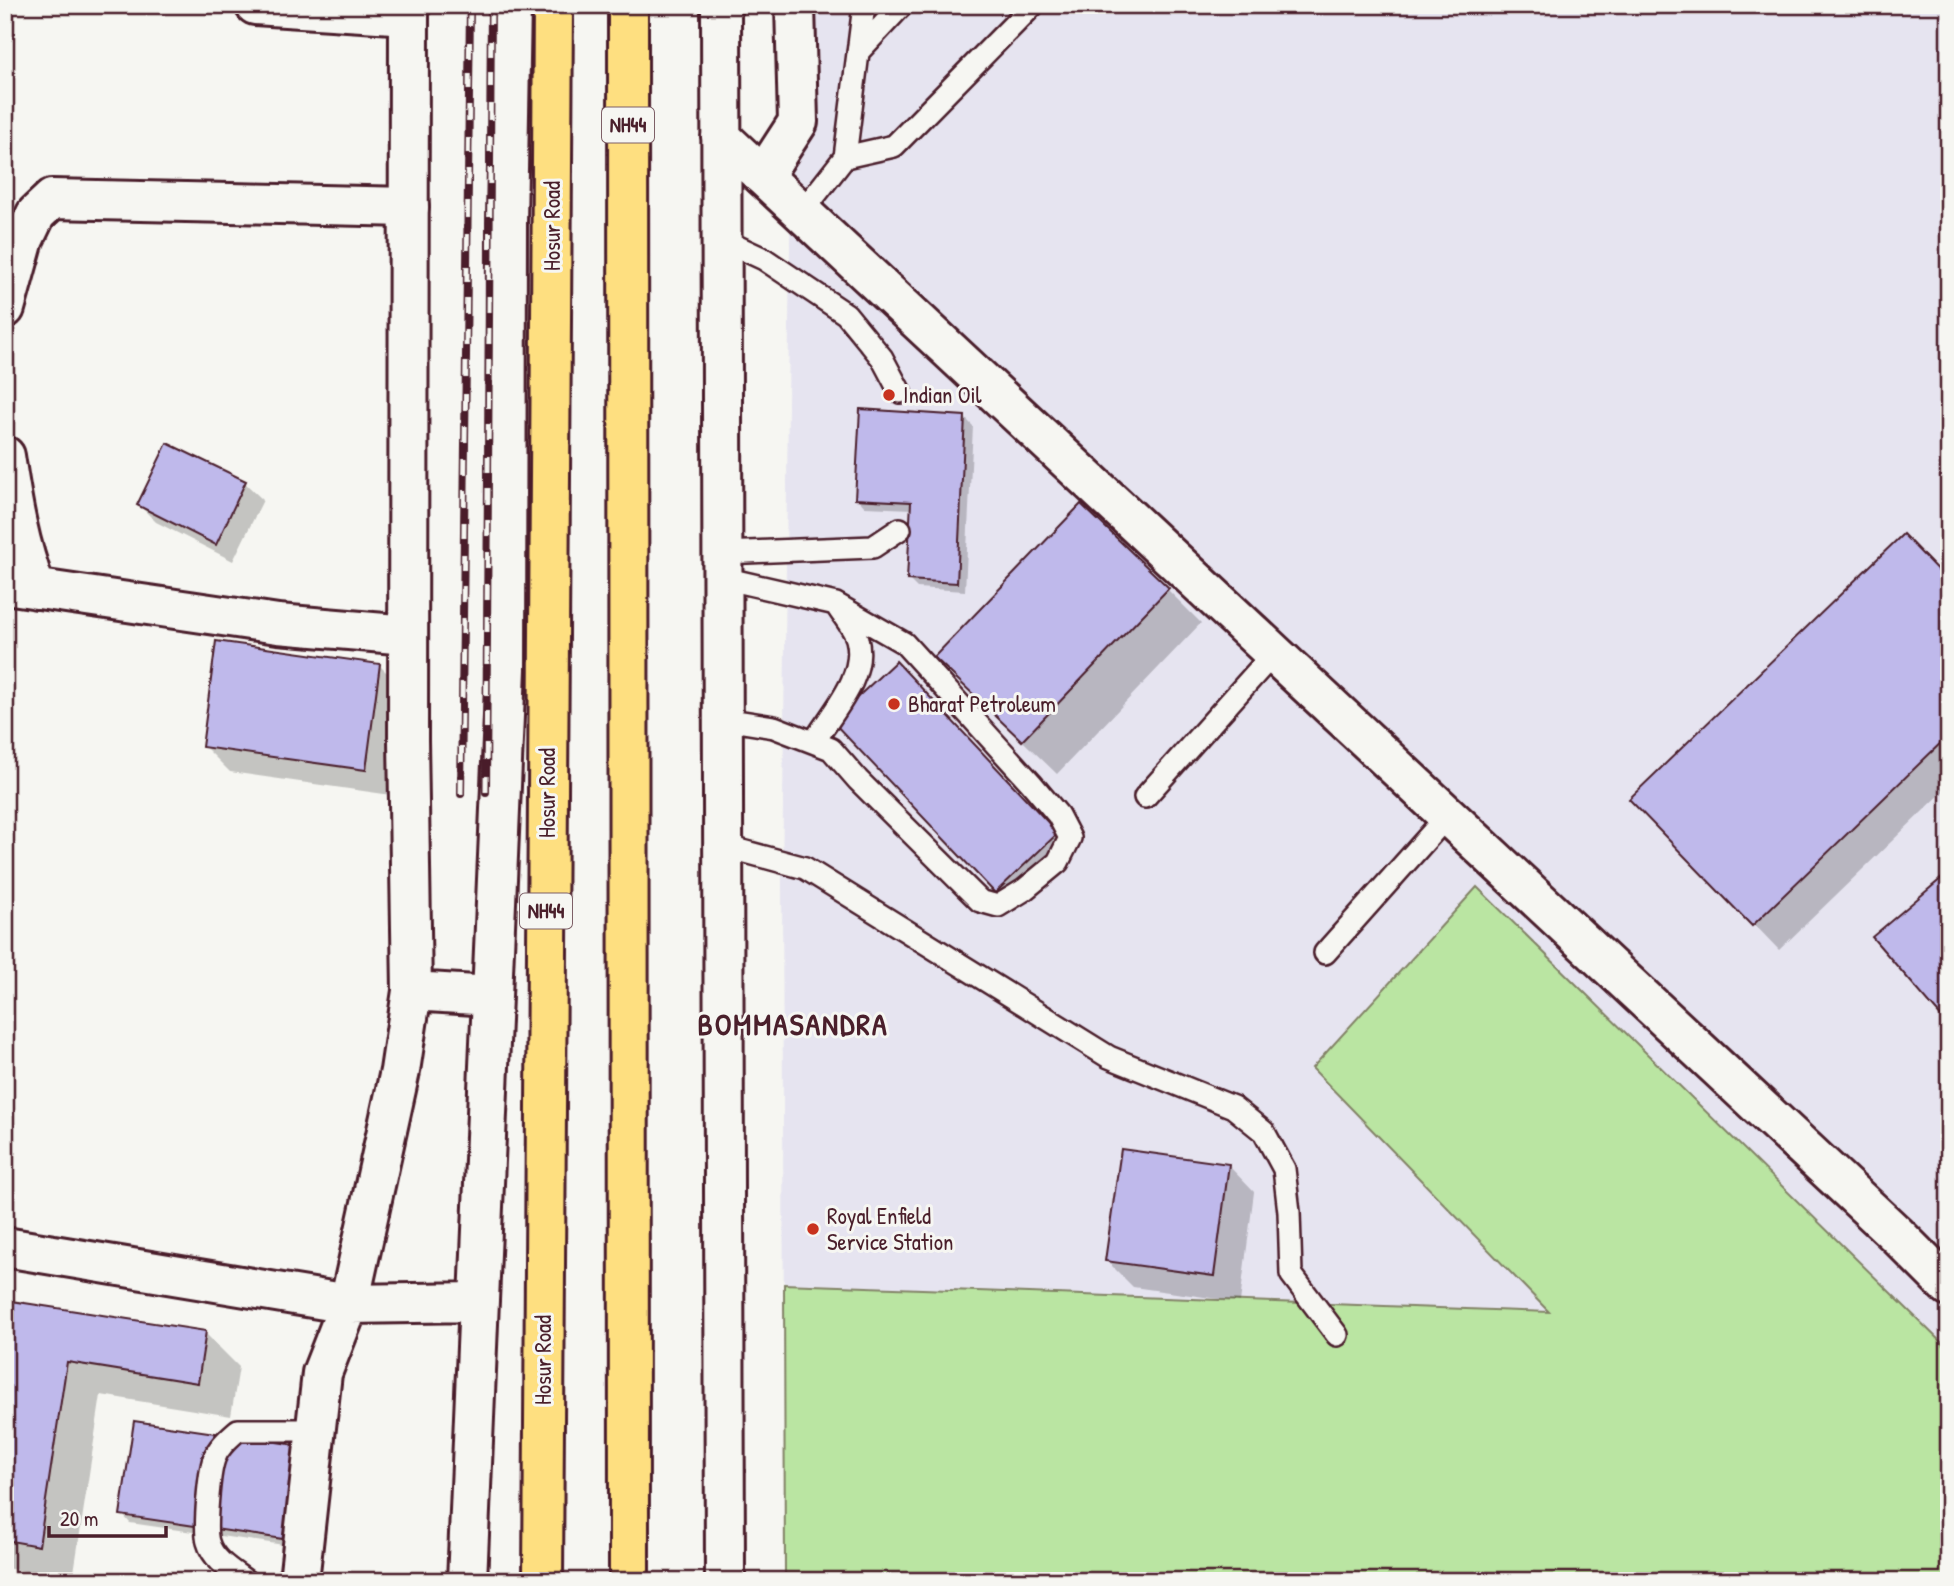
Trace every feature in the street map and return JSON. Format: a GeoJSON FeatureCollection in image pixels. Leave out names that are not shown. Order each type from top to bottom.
{"type":"FeatureCollection","features":[{"type":"Feature","properties":{"kind":"highway","name":"Hosur Road"},"geometry":{"type":"LineString","coordinates":[[543,1581],[553,5]]}},
{"type":"Feature","properties":{"kind":"highway","name":"NH44"},"geometry":{"type":"LineString","coordinates":[[628,5],[629,1581]]}},
{"type":"Feature","properties":{"kind":"street"},"geometry":{"type":"LineString","coordinates":[[255,5],[409,10],[408,635],[412,991],[400,1071],[349,1304],[322,1373],[299,1581]]}},
{"type":"Feature","properties":{"kind":"street"},"geometry":{"type":"LineString","coordinates":[[467,1581],[506,669],[507,223],[511,5]]}},
{"type":"Feature","properties":{"kind":"street"},"geometry":{"type":"LineString","coordinates":[[721,5],[725,1581]]}},
{"type":"Feature","properties":{"kind":"street"},"geometry":{"type":"LineString","coordinates":[[764,176],[798,122],[795,5]]}},
{"type":"Feature","properties":{"kind":"street"},"geometry":{"type":"LineString","coordinates":[[721,137],[1896,1234],[1949,1287]]}},
{"type":"Feature","properties":{"kind":"street"},"geometry":{"type":"LineString","coordinates":[[5,308],[24,239],[36,214],[52,198],[409,207]]}},
{"type":"Feature","properties":{"kind":"street"},"geometry":{"type":"LineString","coordinates":[[5,456],[13,513],[26,564],[20,586],[278,624],[408,635]]}},
{"type":"Feature","properties":{"kind":"street"},"geometry":{"type":"LineString","coordinates":[[412,991],[491,996]]}},
{"type":"Feature","properties":{"kind":"street"},"geometry":{"type":"LineString","coordinates":[[5,1247],[349,1304],[477,1301]]}},
{"type":"Feature","properties":{"kind":"lane"},"geometry":{"type":"LineString","coordinates":[[802,212],[845,157],[864,5]]}},
{"type":"Feature","properties":{"kind":"lane"},"geometry":{"type":"LineString","coordinates":[[858,52],[902,5]]}},
{"type":"Feature","properties":{"kind":"lane"},"geometry":{"type":"LineString","coordinates":[[845,157],[894,146],[1033,5]]}},
{"type":"Feature","properties":{"kind":"lane"},"geometry":{"type":"LineString","coordinates":[[723,240],[764,259],[846,314],[882,358],[900,392]]}},
{"type":"Feature","properties":{"kind":"lane"},"geometry":{"type":"LineString","coordinates":[[723,566],[873,547],[901,529]]}},
{"type":"Feature","properties":{"kind":"lane"},"geometry":{"type":"LineString","coordinates":[[723,566],[836,604],[904,643],[1031,783],[1058,815],[1070,838],[1058,862],[1024,890],[998,906],[980,901],[858,780],[831,749],[774,727],[724,719]]}},
{"type":"Feature","properties":{"kind":"lane"},"geometry":{"type":"LineString","coordinates":[[814,742],[858,669],[857,639],[836,604]]}},
{"type":"Feature","properties":{"kind":"lane"},"geometry":{"type":"LineString","coordinates":[[1145,797],[1273,653]]}},
{"type":"Feature","properties":{"kind":"lane"},"geometry":{"type":"LineString","coordinates":[[1325,953],[1448,816]]}},
{"type":"Feature","properties":{"kind":"lane"},"geometry":{"type":"LineString","coordinates":[[724,846],[805,868],[1109,1057],[1233,1107],[1264,1132],[1284,1169],[1292,1274],[1338,1335]]}},
{"type":"Feature","properties":{"kind":"lane"},"geometry":{"type":"LineString","coordinates":[[246,1581],[219,1561],[208,1542],[206,1521],[214,1459],[226,1440],[238,1430],[316,1430]]}},
{"type":"Feature","properties":{"kind":"shaded area"},"geometry":{"type":"Polygon","coordinates":[[[793,5],[1949,5],[1949,1581],[785,1581],[782,883],[793,5]]]}},
{"type":"Feature","properties":{"kind":"green space"},"geometry":{"type":"Polygon","coordinates":[[[1477,887],[1949,1350],[1949,1581],[785,1581],[784,1284],[1549,1312],[1312,1068],[1477,887]]]}},
{"type":"Feature","properties":{"kind":"building"},"geometry":{"type":"Polygon","coordinates":[[[860,409],[965,416],[957,583],[907,580],[911,502],[855,499],[860,409]]]}},
{"type":"Feature","properties":{"kind":"building"},"geometry":{"type":"Polygon","coordinates":[[[167,443],[246,481],[216,545],[137,505],[167,443]]]}},
{"type":"Feature","properties":{"kind":"building"},"geometry":{"type":"Polygon","coordinates":[[[1081,504],[1169,588],[1022,741],[934,657],[1081,504]]]}},
{"type":"Feature","properties":{"kind":"building"},"geometry":{"type":"Polygon","coordinates":[[[1903,534],[1949,582],[1949,735],[1752,926],[1629,799],[1903,534]]]}},
{"type":"Feature","properties":{"kind":"building"},"geometry":{"type":"Polygon","coordinates":[[[216,641],[380,664],[366,770],[202,747],[216,641]]]}},
{"type":"Feature","properties":{"kind":"building"},"geometry":{"type":"Polygon","coordinates":[[[896,661],[1058,833],[995,893],[832,721],[896,661]]]}},
{"type":"Feature","properties":{"kind":"building"},"geometry":{"type":"Polygon","coordinates":[[[1949,872],[1949,1026],[1872,937],[1949,872]]]}},
{"type":"Feature","properties":{"kind":"building"},"geometry":{"type":"Polygon","coordinates":[[[1121,1149],[1229,1164],[1214,1276],[1105,1261],[1121,1149]]]}},
{"type":"Feature","properties":{"kind":"building"},"geometry":{"type":"Polygon","coordinates":[[[5,1300],[206,1331],[198,1383],[67,1362],[39,1546],[5,1540],[5,1300]]]}},
{"type":"Feature","properties":{"kind":"building"},"geometry":{"type":"Polygon","coordinates":[[[134,1421],[296,1445],[283,1539],[120,1515],[134,1421]]]}},
{"type":"Feature","properties":{"kind":"railway"},"geometry":{"type":"LineString","coordinates":[[461,794],[470,5]]}},
{"type":"Feature","properties":{"kind":"railway"},"geometry":{"type":"LineString","coordinates":[[486,792],[491,5]]}},
{"type":"Feature","properties":{"kind":"place","name":"Indian Oil"},"geometry":{"type":"Point","coordinates":[889,395]}},
{"type":"Feature","properties":{"kind":"place","name":"Bharat Petroleum"},"geometry":{"type":"Point","coordinates":[894,704]}},
{"type":"Feature","properties":{"kind":"place","name":"Royal Enfield Service Station"},"geometry":{"type":"Point","coordinates":[813,1229]}},
{"type":"Feature","properties":{"kind":"district","name":"BOMMASANDRA"},"geometry":{"type":"Point","coordinates":[793,1025]}}]}
